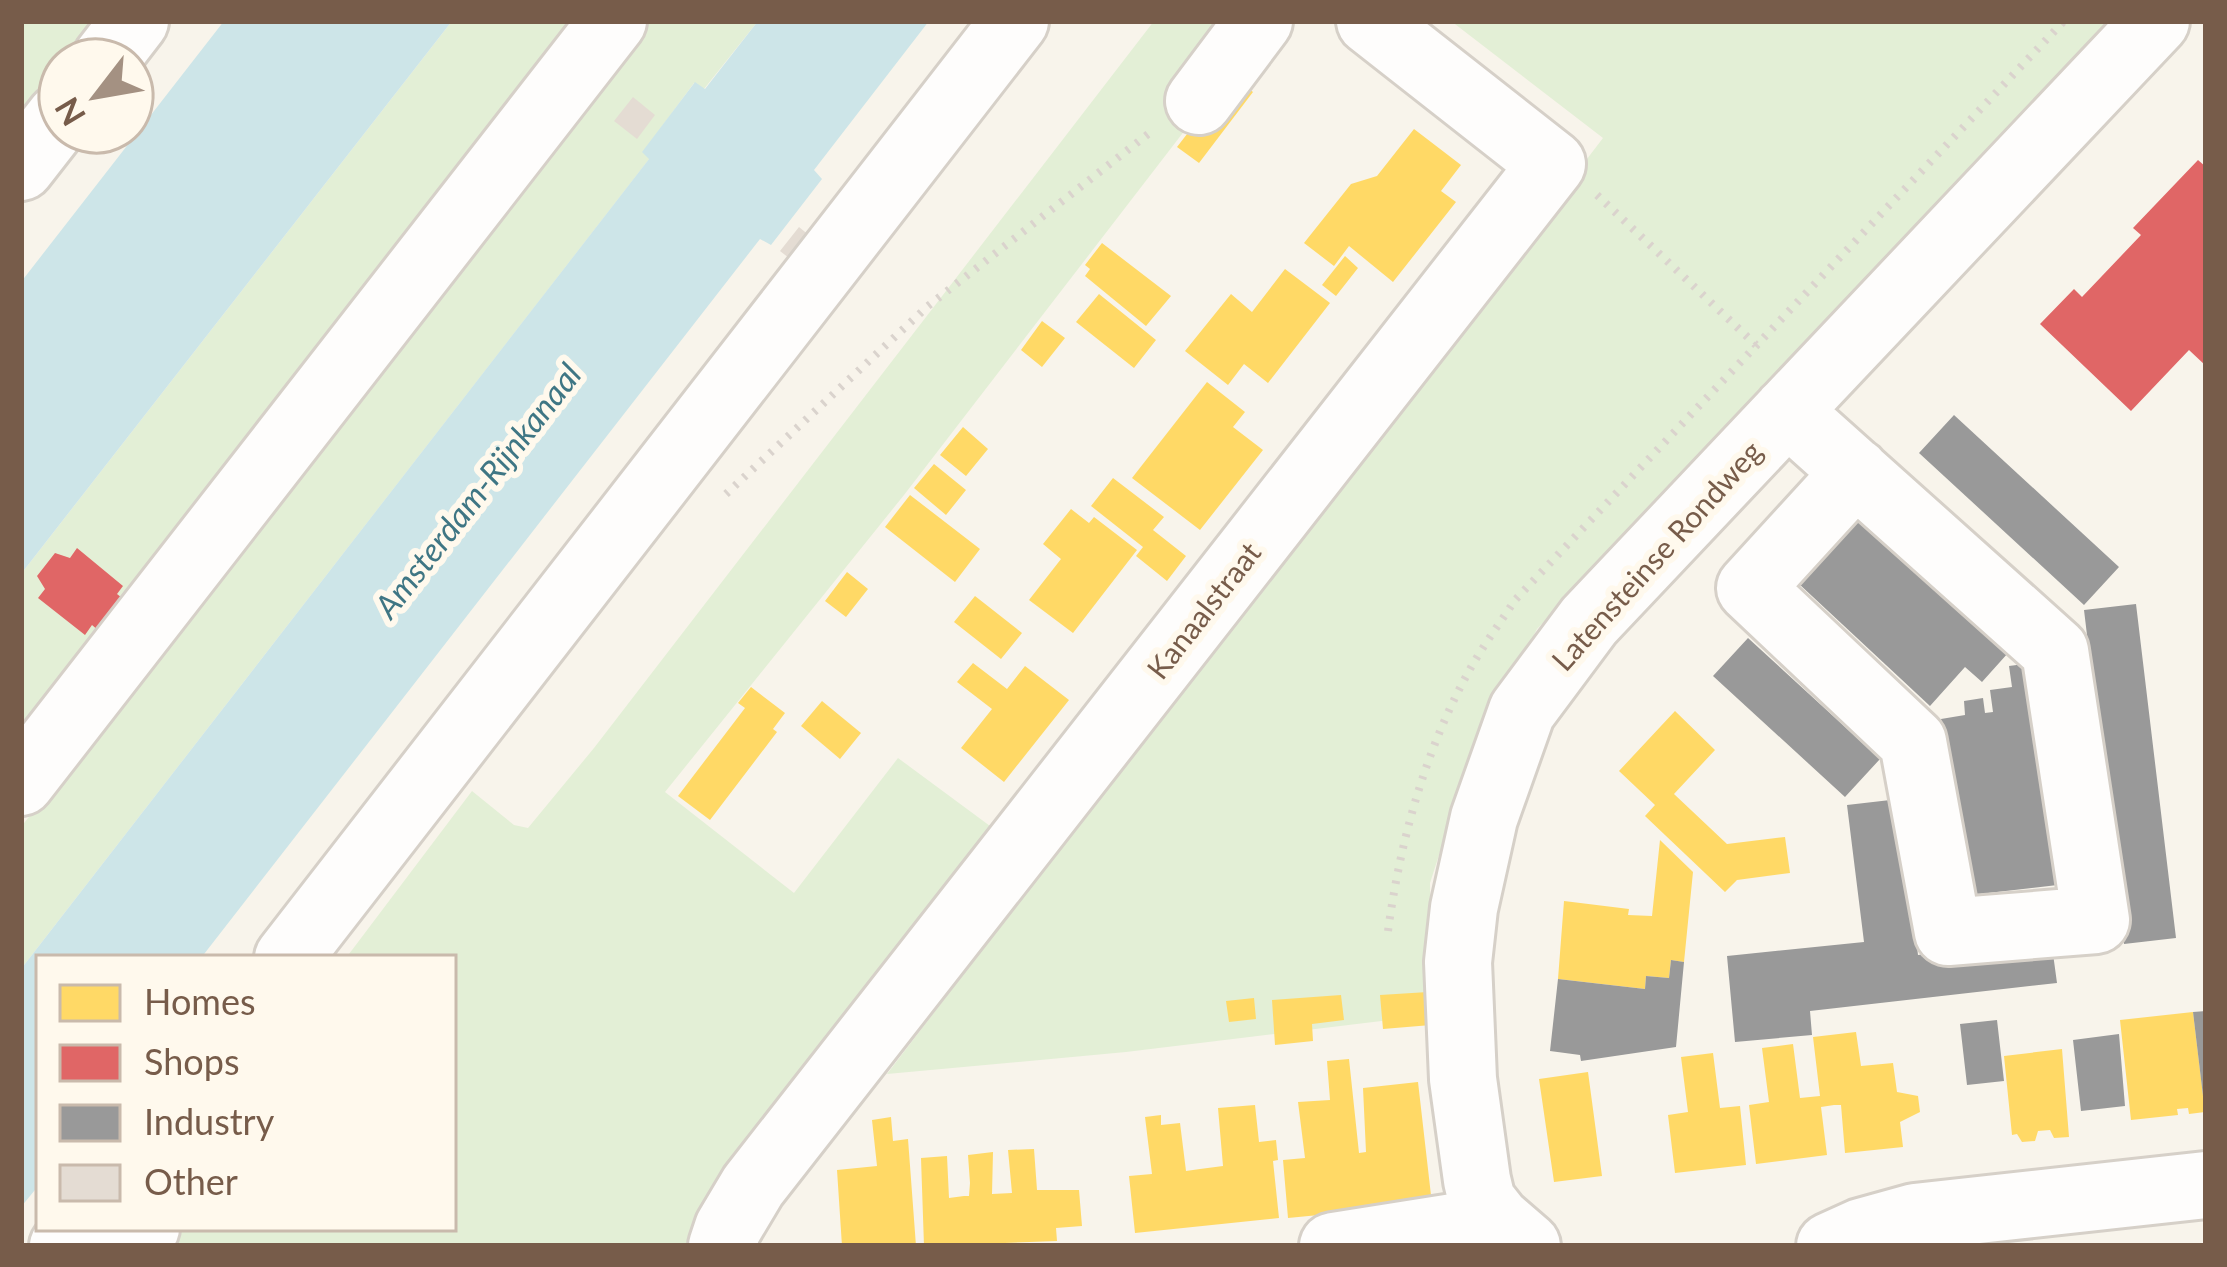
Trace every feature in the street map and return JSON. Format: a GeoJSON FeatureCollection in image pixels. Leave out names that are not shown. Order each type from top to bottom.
{"type":"FeatureCollection","features":[{"type":"Feature","properties":{"kind":"street"},"geometry":{"type":"LineString","coordinates":[[21,782],[613,21]]}},
{"type":"Feature","properties":{"kind":"street"},"geometry":{"type":"LineString","coordinates":[[292,955],[1015,21]]}},
{"type":"Feature","properties":{"kind":"street"},"geometry":{"type":"LineString","coordinates":[[1199,101],[1259,21]]}},
{"type":"Feature","properties":{"kind":"street","name":"Kanaalstraat"},"geometry":{"type":"LineString","coordinates":[[722,1246],[753,1186],[1552,164],[1370,21]]}},
{"type":"Feature","properties":{"kind":"street","name":"Latensteinse Rondweg"},"geometry":{"type":"LineString","coordinates":[[1512,1233],[1482,1201],[1477,1180],[1463,1079],[1458,962],[1464,908],[1484,818],[1522,711],[1589,621],[2156,21]]}},
{"type":"Feature","properties":{"kind":"street"},"geometry":{"type":"LineString","coordinates":[[1796,401],[1856,472],[2055,651],[2096,920],[1948,932],[1913,742],[1750,589],[1856,472]]}},
{"type":"Feature","properties":{"kind":"street"},"geometry":{"type":"LineString","coordinates":[[1830,1246],[1915,1216],[2206,1185]]}},
{"type":"Feature","properties":{"kind":"street"},"geometry":{"type":"LineString","coordinates":[[1333,1246],[1512,1233]]}},
{"type":"Feature","properties":{"kind":"path"},"geometry":{"type":"LineString","coordinates":[[711,508],[928,306],[1148,133],[1199,101]]}},
{"type":"Feature","properties":{"kind":"path"},"geometry":{"type":"LineString","coordinates":[[1636,232],[1683,276],[1796,401]]}},
{"type":"Feature","properties":{"kind":"green space"},"geometry":{"type":"Polygon","coordinates":[[[21,21],[112,21],[100,36],[36,36],[36,116],[21,135],[21,21]]]}},
{"type":"Feature","properties":{"kind":"green space"},"geometry":{"type":"Polygon","coordinates":[[[452,21],[591,21],[21,749],[21,574],[452,21]]]}},
{"type":"Feature","properties":{"kind":"green space"},"geometry":{"type":"Polygon","coordinates":[[[647,21],[758,21],[704,89],[694,83],[643,152],[650,158],[21,969],[21,827],[647,21]]]}},
{"type":"Feature","properties":{"kind":"green space"},"geometry":{"type":"Polygon","coordinates":[[[1154,21],[1269,21],[904,495],[665,792],[794,893],[898,758],[1009,840],[687,1246],[162,1246],[172,1231],[456,1231],[456,955],[348,955],[472,791],[514,825],[528,828],[1154,21]]]}},
{"type":"Feature","properties":{"kind":"green space"},"geometry":{"type":"Polygon","coordinates":[[[1451,21],[2131,21],[1931,231],[1537,629],[1469,762],[1430,883],[1431,1015],[1126,1052],[887,1074],[1603,138],[1451,21]]]}},
{"type":"Feature","properties":{"kind":"water"},"geometry":{"type":"Polygon","coordinates":[[[224,21],[452,21],[21,574],[21,282],[119,156],[156,156],[156,108],[224,21]]]}},
{"type":"Feature","properties":{"kind":"water","name":"Amsterdam-Rijnkanaal"},"geometry":{"type":"Polygon","coordinates":[[[758,21],[929,21],[814,170],[822,179],[771,245],[760,239],[203,955],[36,955],[36,1189],[21,1207],[21,969],[649,159],[642,152],[695,82],[705,89],[758,21]]]}},
{"type":"Feature","properties":{"kind":"building: Homes"},"geometry":{"type":"Polygon","coordinates":[[[1232,76],[1253,92],[1199,163],[1177,147],[1232,76]]]}},
{"type":"Feature","properties":{"kind":"building: Homes"},"geometry":{"type":"Polygon","coordinates":[[[1414,129],[1461,165],[1441,191],[1456,202],[1393,282],[1349,246],[1334,266],[1304,243],[1351,184],[1377,176],[1414,129]]]}},
{"type":"Feature","properties":{"kind":"building: Homes"},"geometry":{"type":"Polygon","coordinates":[[[1102,243],[1171,296],[1146,326],[1085,276],[1090,269],[1085,265],[1102,243]]]}},
{"type":"Feature","properties":{"kind":"building: Homes"},"geometry":{"type":"Polygon","coordinates":[[[1345,256],[1358,268],[1336,296],[1322,285],[1345,256]]]}},
{"type":"Feature","properties":{"kind":"building: Homes"},"geometry":{"type":"Polygon","coordinates":[[[1285,269],[1330,303],[1268,383],[1244,364],[1228,385],[1185,351],[1231,294],[1252,312],[1285,269]]]}},
{"type":"Feature","properties":{"kind":"building: Homes"},"geometry":{"type":"Polygon","coordinates":[[[1099,294],[1156,340],[1134,368],[1076,322],[1099,294]]]}},
{"type":"Feature","properties":{"kind":"building: Homes"},"geometry":{"type":"Polygon","coordinates":[[[1042,321],[1065,338],[1042,367],[1021,350],[1042,321]]]}},
{"type":"Feature","properties":{"kind":"building: Homes"},"geometry":{"type":"Polygon","coordinates":[[[1207,382],[1245,412],[1233,427],[1263,450],[1200,530],[1132,478],[1207,382]]]}},
{"type":"Feature","properties":{"kind":"building: Homes"},"geometry":{"type":"Polygon","coordinates":[[[963,427],[988,449],[966,476],[940,455],[963,427]]]}},
{"type":"Feature","properties":{"kind":"building: Homes"},"geometry":{"type":"Polygon","coordinates":[[[934,464],[966,490],[946,515],[914,488],[934,464]]]}},
{"type":"Feature","properties":{"kind":"building: Homes"},"geometry":{"type":"Polygon","coordinates":[[[1113,478],[1164,517],[1153,530],[1186,556],[1167,581],[1136,556],[1143,547],[1091,506],[1113,478]]]}},
{"type":"Feature","properties":{"kind":"building: Homes"},"geometry":{"type":"Polygon","coordinates":[[[910,495],[980,549],[955,582],[885,527],[910,495]]]}},
{"type":"Feature","properties":{"kind":"building: Homes"},"geometry":{"type":"Polygon","coordinates":[[[1071,509],[1089,523],[1094,517],[1137,550],[1073,633],[1029,600],[1061,559],[1043,544],[1071,509]]]}},
{"type":"Feature","properties":{"kind":"building: Homes"},"geometry":{"type":"Polygon","coordinates":[[[847,572],[868,589],[846,617],[825,601],[847,572]]]}},
{"type":"Feature","properties":{"kind":"building: Homes"},"geometry":{"type":"Polygon","coordinates":[[[975,596],[1022,633],[1001,659],[954,622],[975,596]]]}},
{"type":"Feature","properties":{"kind":"building: Homes"},"geometry":{"type":"Polygon","coordinates":[[[973,663],[1007,689],[1025,666],[1069,700],[1004,782],[961,748],[992,709],[957,682],[973,663]]]}},
{"type":"Feature","properties":{"kind":"building: Homes"},"geometry":{"type":"Polygon","coordinates":[[[751,687],[785,713],[773,729],[777,732],[710,820],[678,796],[745,708],[738,703],[751,687]]]}},
{"type":"Feature","properties":{"kind":"building: Homes"},"geometry":{"type":"Polygon","coordinates":[[[822,701],[861,733],[840,759],[801,726],[822,701]]]}},
{"type":"Feature","properties":{"kind":"building: Homes"},"geometry":{"type":"Polygon","coordinates":[[[1675,711],[1715,750],[1674,794],[1727,844],[1785,837],[1790,873],[1737,880],[1725,892],[1645,816],[1655,805],[1619,771],[1675,711]]]}},
{"type":"Feature","properties":{"kind":"building: Homes"},"geometry":{"type":"Polygon","coordinates":[[[1660,840],[1693,872],[1684,962],[1671,960],[1669,978],[1646,976],[1645,989],[1558,979],[1564,901],[1652,916],[1660,840]]]}},
{"type":"Feature","properties":{"kind":"building: Homes"},"geometry":{"type":"Polygon","coordinates":[[[1428,992],[1431,1025],[1383,1029],[1380,995],[1428,992]]]}},
{"type":"Feature","properties":{"kind":"building: Homes"},"geometry":{"type":"Polygon","coordinates":[[[1341,995],[1344,1020],[1312,1024],[1313,1041],[1275,1045],[1272,1000],[1341,995]]]}},
{"type":"Feature","properties":{"kind":"building: Homes"},"geometry":{"type":"Polygon","coordinates":[[[1254,998],[1256,1019],[1229,1022],[1226,1001],[1254,998]]]}},
{"type":"Feature","properties":{"kind":"building: Homes"},"geometry":{"type":"Polygon","coordinates":[[[2193,1012],[2205,1112],[2189,1114],[2188,1108],[2177,1109],[2178,1115],[2131,1120],[2120,1020],[2193,1012]]]}},
{"type":"Feature","properties":{"kind":"building: Homes"},"geometry":{"type":"Polygon","coordinates":[[[1856,1032],[1861,1066],[1893,1063],[1897,1092],[1918,1096],[1920,1112],[1900,1122],[1903,1147],[1845,1153],[1841,1105],[1834,1105],[1821,1107],[1827,1155],[1756,1164],[1749,1105],[1769,1102],[1762,1048],[1793,1044],[1800,1098],[1820,1096],[1813,1037],[1856,1032]]]}},
{"type":"Feature","properties":{"kind":"building: Homes"},"geometry":{"type":"Polygon","coordinates":[[[2062,1049],[2069,1137],[2054,1138],[2050,1130],[2038,1131],[2035,1141],[2022,1142],[2017,1134],[2012,1135],[2004,1056],[2062,1049]]]}},
{"type":"Feature","properties":{"kind":"building: Homes"},"geometry":{"type":"Polygon","coordinates":[[[1713,1053],[1720,1108],[1740,1106],[1746,1165],[1675,1173],[1668,1115],[1688,1112],[1681,1057],[1713,1053]]]}},
{"type":"Feature","properties":{"kind":"building: Homes"},"geometry":{"type":"Polygon","coordinates":[[[1349,1059],[1359,1153],[1366,1152],[1363,1088],[1418,1082],[1432,1204],[1288,1218],[1283,1160],[1305,1158],[1298,1102],[1330,1100],[1327,1061],[1349,1059]]]}},
{"type":"Feature","properties":{"kind":"building: Homes"},"geometry":{"type":"Polygon","coordinates":[[[1588,1072],[1602,1176],[1554,1182],[1539,1079],[1588,1072]]]}},
{"type":"Feature","properties":{"kind":"building: Homes"},"geometry":{"type":"Polygon","coordinates":[[[1255,1105],[1259,1142],[1276,1140],[1278,1160],[1273,1161],[1279,1218],[1135,1233],[1129,1176],[1152,1174],[1145,1117],[1161,1115],[1161,1125],[1180,1123],[1186,1171],[1223,1166],[1218,1108],[1255,1105]]]}},
{"type":"Feature","properties":{"kind":"building: Homes"},"geometry":{"type":"Polygon","coordinates":[[[891,1117],[893,1141],[908,1139],[916,1246],[842,1246],[837,1170],[877,1166],[872,1120],[891,1117]]]}},
{"type":"Feature","properties":{"kind":"building: Homes"},"geometry":{"type":"Polygon","coordinates":[[[1034,1149],[1037,1190],[1079,1190],[1082,1226],[1056,1228],[1057,1241],[924,1246],[921,1158],[947,1156],[949,1198],[969,1196],[968,1155],[993,1152],[992,1194],[1012,1193],[1008,1150],[1034,1149]]]}},
{"type":"Feature","properties":{"kind":"building: Shops"},"geometry":{"type":"Polygon","coordinates":[[[2198,160],[2206,167],[2206,366],[2189,350],[2131,411],[2040,324],[2074,289],[2082,297],[2141,235],[2133,228],[2198,160]]]}},
{"type":"Feature","properties":{"kind":"building: Shops"},"geometry":{"type":"Polygon","coordinates":[[[77,548],[123,586],[117,594],[131,605],[106,637],[92,625],[85,635],[38,598],[45,589],[37,576],[55,553],[70,558],[77,548]]]}},
{"type":"Feature","properties":{"kind":"building: Industry"},"geometry":{"type":"Polygon","coordinates":[[[1954,415],[2119,567],[2084,605],[1919,453],[1954,415]]]}},
{"type":"Feature","properties":{"kind":"building: Industry"},"geometry":{"type":"Polygon","coordinates":[[[1869,507],[2017,643],[1982,682],[1965,667],[1930,706],[1798,583],[1869,507]]]}},
{"type":"Feature","properties":{"kind":"building: Industry"},"geometry":{"type":"Polygon","coordinates":[[[2136,604],[2176,938],[2124,944],[2084,610],[2136,604]]]}},
{"type":"Feature","properties":{"kind":"building: Industry"},"geometry":{"type":"Polygon","coordinates":[[[1748,638],[1880,759],[1845,797],[1713,676],[1748,638]]]}},
{"type":"Feature","properties":{"kind":"building: Industry"},"geometry":{"type":"Polygon","coordinates":[[[2039,662],[2066,884],[1962,896],[1941,719],[1965,715],[1964,701],[1983,698],[1985,713],[1993,712],[1990,690],[2012,687],[2009,666],[2039,662]]]}},
{"type":"Feature","properties":{"kind":"building: Industry"},"geometry":{"type":"Polygon","coordinates":[[[1899,799],[1918,955],[2051,939],[2057,983],[1810,1011],[1812,1035],[1735,1042],[1727,956],[1864,942],[1847,805],[1899,799]]]}},
{"type":"Feature","properties":{"kind":"building: Industry"},"geometry":{"type":"Polygon","coordinates":[[[1671,960],[1684,962],[1676,1047],[1581,1061],[1580,1055],[1550,1051],[1558,979],[1645,989],[1646,976],[1669,978],[1671,960]]]}},
{"type":"Feature","properties":{"kind":"building: Industry"},"geometry":{"type":"Polygon","coordinates":[[[2206,1011],[2206,1096],[2203,1096],[2193,1012],[2206,1011]]]}},
{"type":"Feature","properties":{"kind":"building: Industry"},"geometry":{"type":"Polygon","coordinates":[[[1997,1020],[2004,1081],[1967,1085],[1960,1024],[1997,1020]]]}},
{"type":"Feature","properties":{"kind":"building: Industry"},"geometry":{"type":"Polygon","coordinates":[[[2119,1034],[2125,1106],[2081,1111],[2073,1040],[2119,1034]]]}},
{"type":"Feature","properties":{"kind":"building: Other"},"geometry":{"type":"Polygon","coordinates":[[[633,97],[655,115],[637,139],[614,121],[633,97]]]}},
{"type":"Feature","properties":{"kind":"building: Other"},"geometry":{"type":"Polygon","coordinates":[[[799,227],[821,245],[803,269],[780,251],[799,227]]]}}]}
